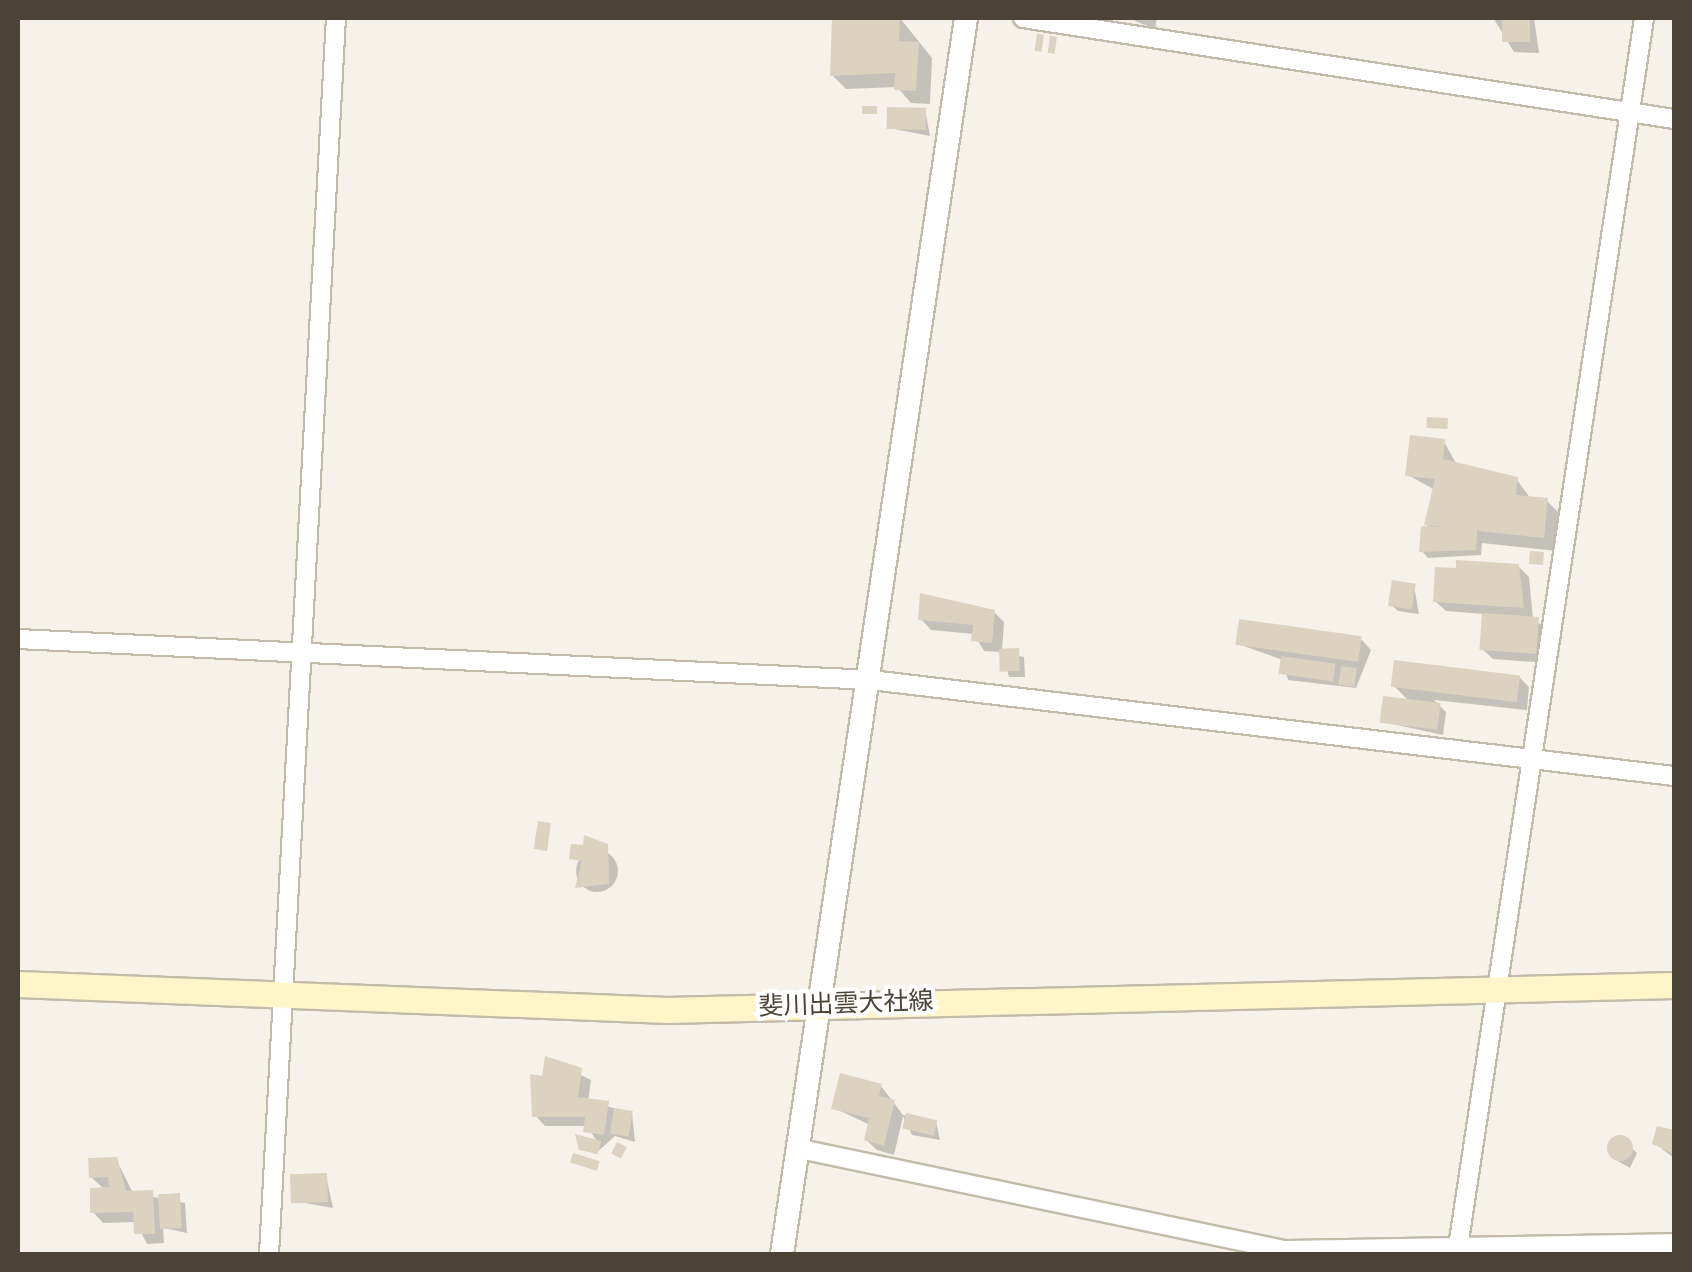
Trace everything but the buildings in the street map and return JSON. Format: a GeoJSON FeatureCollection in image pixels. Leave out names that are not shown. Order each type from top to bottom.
{"type":"FeatureCollection","features":[{"type":"Feature","properties":{"kind":"main road","name":"斐川出雲大社線"},"geometry":{"type":"LineString","coordinates":[[18,984],[479,1009],[824,1006],[1496,986],[1674,985]]}},
{"type":"Feature","properties":{"kind":"street"},"geometry":{"type":"LineString","coordinates":[[269,1254],[297,656],[336,18]]}},
{"type":"Feature","properties":{"kind":"street"},"geometry":{"type":"LineString","coordinates":[[782,1254],[824,1006],[966,18]]}},
{"type":"Feature","properties":{"kind":"street"},"geometry":{"type":"LineString","coordinates":[[1023,18],[1674,120]]}},
{"type":"Feature","properties":{"kind":"street"},"geometry":{"type":"LineString","coordinates":[[1458,1247],[1644,18]]}},
{"type":"Feature","properties":{"kind":"street"},"geometry":{"type":"LineString","coordinates":[[18,639],[297,656],[871,680],[1674,776]]}},
{"type":"Feature","properties":{"kind":"street"},"geometry":{"type":"LineString","coordinates":[[800,1149],[1282,1252],[1674,1243]]}}]}
